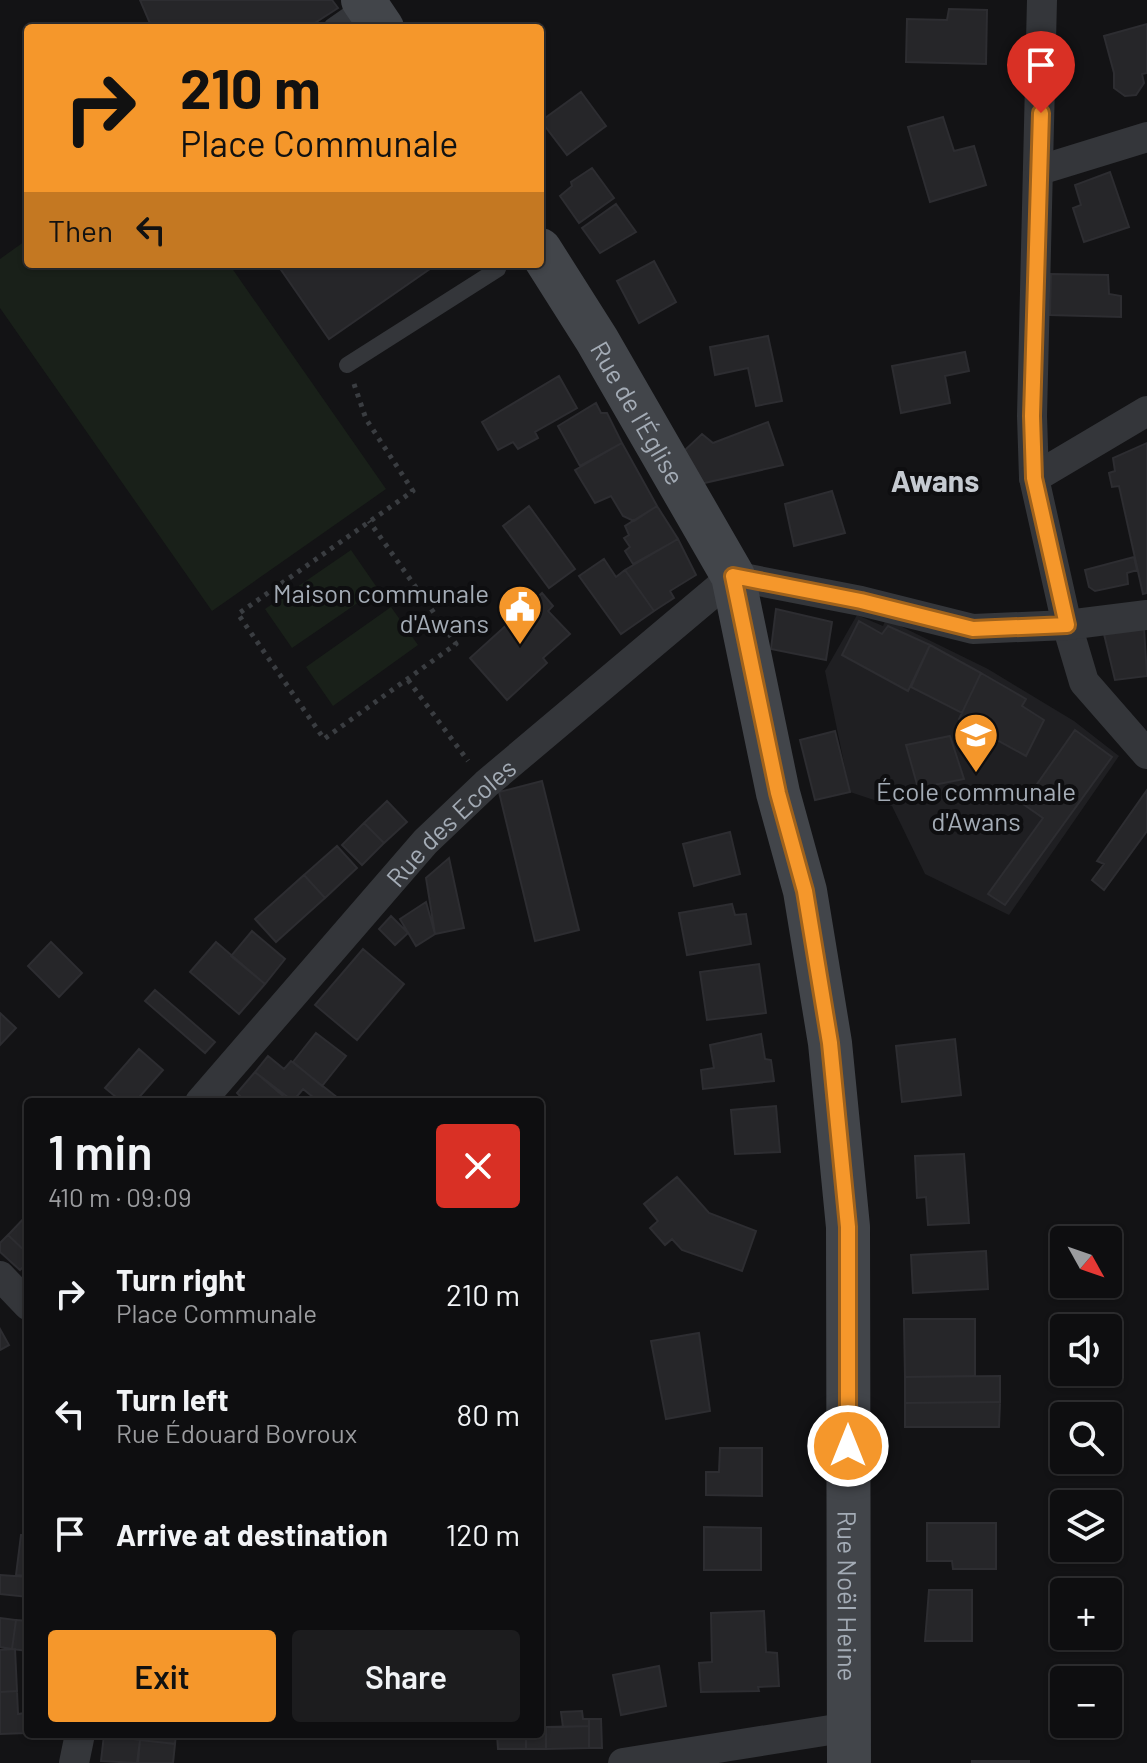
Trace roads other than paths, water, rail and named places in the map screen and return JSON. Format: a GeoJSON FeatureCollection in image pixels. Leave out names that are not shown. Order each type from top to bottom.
{"type":"FeatureCollection","features":[{"type":"Feature","properties":{"kind":"street"},"geometry":{"type":"LineString","coordinates":[[1042,0],[1032,416],[1034,478],[1067,625],[1084,682],[1147,754]]}},
{"type":"Feature","properties":{"kind":"street"},"geometry":{"type":"LineString","coordinates":[[1040,170],[1147,137]]}},
{"type":"Feature","properties":{"kind":"street","name":"Rue de l'Église"},"geometry":{"type":"LineString","coordinates":[[544,256],[597,340],[733,576]]}},
{"type":"Feature","properties":{"kind":"street"},"geometry":{"type":"LineString","coordinates":[[1034,478],[1147,411]]}},
{"type":"Feature","properties":{"kind":"street"},"geometry":{"type":"LineString","coordinates":[[733,576],[861,601],[973,629],[1067,625],[1147,615]]}},
{"type":"Feature","properties":{"kind":"street","name":"Rue des Ecoles"},"geometry":{"type":"LineString","coordinates":[[203,1098],[426,841],[486,784],[733,576]]}},
{"type":"Feature","properties":{"kind":"street","name":"Rue Noël Heine"},"geometry":{"type":"LineString","coordinates":[[733,576],[778,793],[805,891],[833,1073],[848,1227],[849,1745]]}},
{"type":"Feature","properties":{"kind":"street"},"geometry":{"type":"LineString","coordinates":[[0,1276],[24,1301]]}},
{"type":"Feature","properties":{"kind":"street"},"geometry":{"type":"LineString","coordinates":[[74,1763],[79,1738]]}},
{"type":"Feature","properties":{"kind":"street"},"geometry":{"type":"LineString","coordinates":[[623,1763],[849,1745]]}},
{"type":"Feature","properties":{"kind":"lane"},"geometry":{"type":"LineString","coordinates":[[347,365],[497,268]]}},
{"type":"Feature","properties":{"kind":"place","name":"Maison communale d'Awans"},"geometry":{"type":"Point","coordinates":[520,646]}},
{"type":"Feature","properties":{"kind":"place","name":"École communale d'Awans"},"geometry":{"type":"Point","coordinates":[976,774]}},
{"type":"Feature","properties":{"kind":"district","name":"Awans"},"geometry":{"type":"Point","coordinates":[935,480]}}]}
